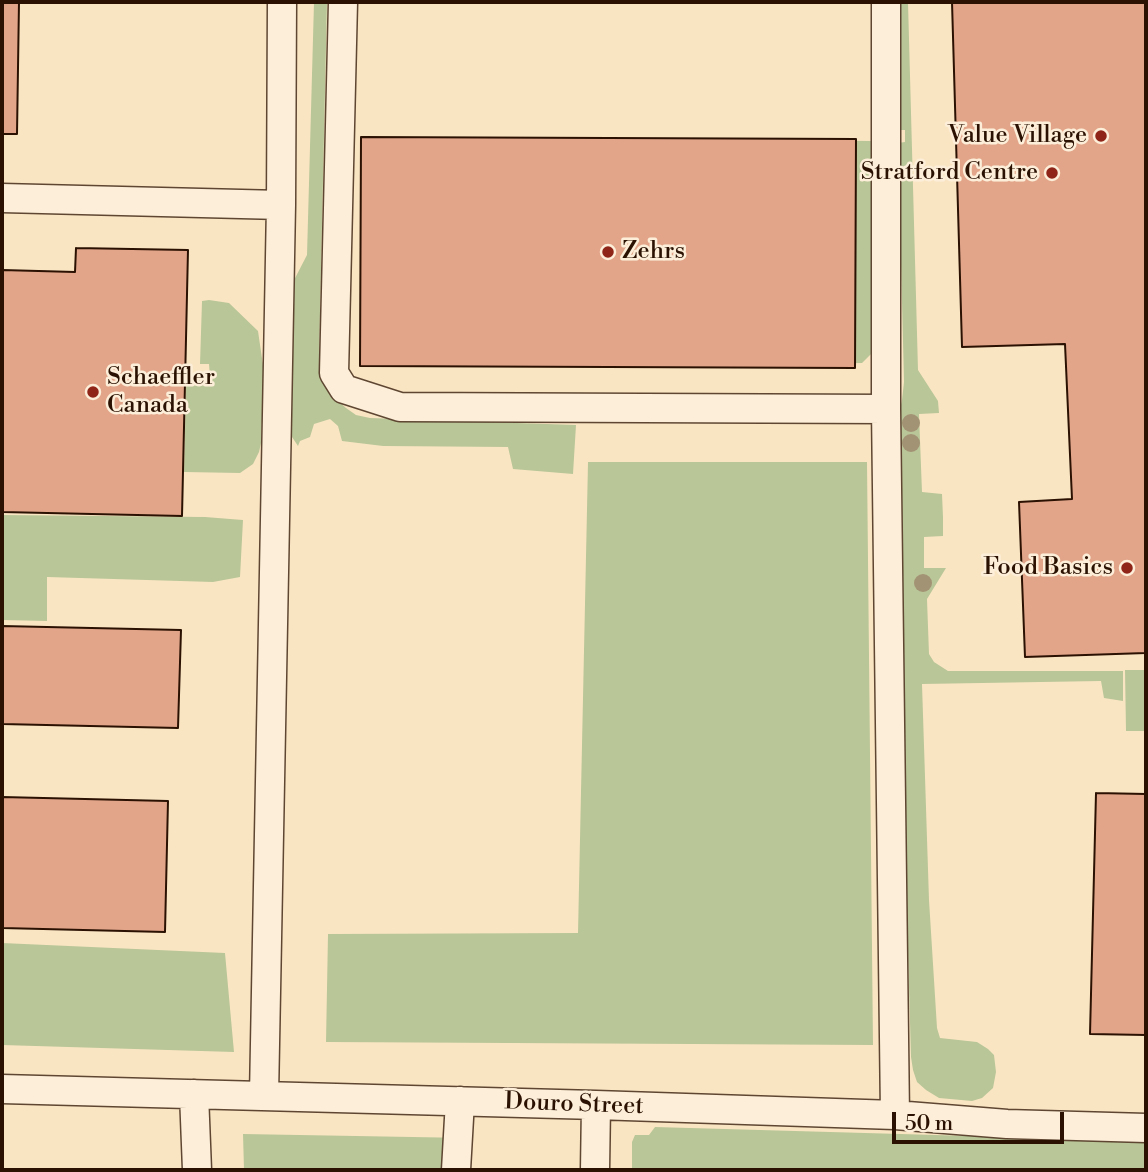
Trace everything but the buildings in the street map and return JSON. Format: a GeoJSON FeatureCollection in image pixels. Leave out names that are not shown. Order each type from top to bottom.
{"type":"FeatureCollection","features":[{"type":"Feature","properties":{"kind":"street"},"geometry":{"type":"LineString","coordinates":[[264,1097],[281,205],[282,2]]}},
{"type":"Feature","properties":{"kind":"street"},"geometry":{"type":"LineString","coordinates":[[343,2],[334,373],[344,389],[400,407],[886,409]]}},
{"type":"Feature","properties":{"kind":"street"},"geometry":{"type":"LineString","coordinates":[[886,2],[886,409],[895,1115]]}},
{"type":"Feature","properties":{"kind":"street"},"geometry":{"type":"LineString","coordinates":[[2,198],[281,205]]}},
{"type":"Feature","properties":{"kind":"street","name":"Douro Street"},"geometry":{"type":"LineString","coordinates":[[2,1089],[895,1115],[1007,1124],[1146,1128]]}},
{"type":"Feature","properties":{"kind":"street"},"geometry":{"type":"LineString","coordinates":[[194,1094],[197,1170]]}},
{"type":"Feature","properties":{"kind":"street"},"geometry":{"type":"LineString","coordinates":[[456,1170],[460,1101]]}},
{"type":"Feature","properties":{"kind":"street"},"geometry":{"type":"LineString","coordinates":[[595,1170],[596,1105]]}},
{"type":"Feature","properties":{"kind":"green space"},"geometry":{"type":"Polygon","coordinates":[[[314,2],[327,2],[319,359],[324,382],[331,395],[356,415],[370,418],[576,425],[573,474],[513,469],[508,447],[383,446],[342,441],[338,426],[330,419],[314,424],[310,437],[300,441],[298,446],[288,431],[292,284],[307,255],[314,2]]]}},
{"type":"Feature","properties":{"kind":"green space"},"geometry":{"type":"Polygon","coordinates":[[[893,2],[908,2],[918,370],[938,401],[939,413],[919,414],[922,492],[942,494],[943,517],[943,536],[924,537],[924,568],[946,568],[927,599],[929,654],[934,662],[948,671],[1123,671],[1123,701],[1104,698],[1101,681],[922,684],[929,900],[937,1028],[940,1038],[977,1042],[994,1055],[996,1072],[993,1088],[982,1098],[972,1101],[939,1098],[926,1090],[917,1082],[911,1057],[901,708],[898,419],[904,382],[898,143],[905,142],[905,130],[896,130],[893,2]]]}},
{"type":"Feature","properties":{"kind":"green space"},"geometry":{"type":"Polygon","coordinates":[[[772,140],[872,141],[877,348],[862,363],[769,365],[772,140]]]}},
{"type":"Feature","properties":{"kind":"green space"},"geometry":{"type":"Polygon","coordinates":[[[202,301],[229,303],[258,331],[264,372],[261,443],[253,464],[240,473],[184,472],[186,386],[198,385],[199,379],[210,377],[209,364],[200,364],[202,301]]]}},
{"type":"Feature","properties":{"kind":"green space"},"geometry":{"type":"Polygon","coordinates":[[[588,462],[867,462],[873,1045],[326,1042],[328,934],[578,933],[588,462]]]}},
{"type":"Feature","properties":{"kind":"green space"},"geometry":{"type":"Polygon","coordinates":[[[2,515],[205,517],[243,520],[240,577],[213,582],[47,577],[47,621],[2,620],[2,515]]]}},
{"type":"Feature","properties":{"kind":"green space"},"geometry":{"type":"Polygon","coordinates":[[[1125,670],[1146,670],[1146,731],[1126,731],[1125,670]]]}},
{"type":"Feature","properties":{"kind":"green space"},"geometry":{"type":"Polygon","coordinates":[[[2,943],[225,953],[234,1052],[2,1045],[2,943]]]}},
{"type":"Feature","properties":{"kind":"green space"},"geometry":{"type":"Polygon","coordinates":[[[655,1127],[1146,1141],[1146,1170],[632,1170],[632,1142],[635,1135],[649,1135],[655,1127]]]}},
{"type":"Feature","properties":{"kind":"green space"},"geometry":{"type":"Polygon","coordinates":[[[243,1134],[469,1138],[469,1170],[244,1170],[243,1134]]]}},
{"type":"Feature","properties":{"kind":"place","name":"Value Village"},"geometry":{"type":"Point","coordinates":[1101,136]}},
{"type":"Feature","properties":{"kind":"place","name":"Stratford Centre"},"geometry":{"type":"Point","coordinates":[1052,173]}},
{"type":"Feature","properties":{"kind":"place","name":"Zehrs"},"geometry":{"type":"Point","coordinates":[608,252]}},
{"type":"Feature","properties":{"kind":"place","name":"Schaeffler Canada"},"geometry":{"type":"Point","coordinates":[93,392]}},
{"type":"Feature","properties":{"kind":"place","name":"Food Basics"},"geometry":{"type":"Point","coordinates":[1127,568]}}]}
